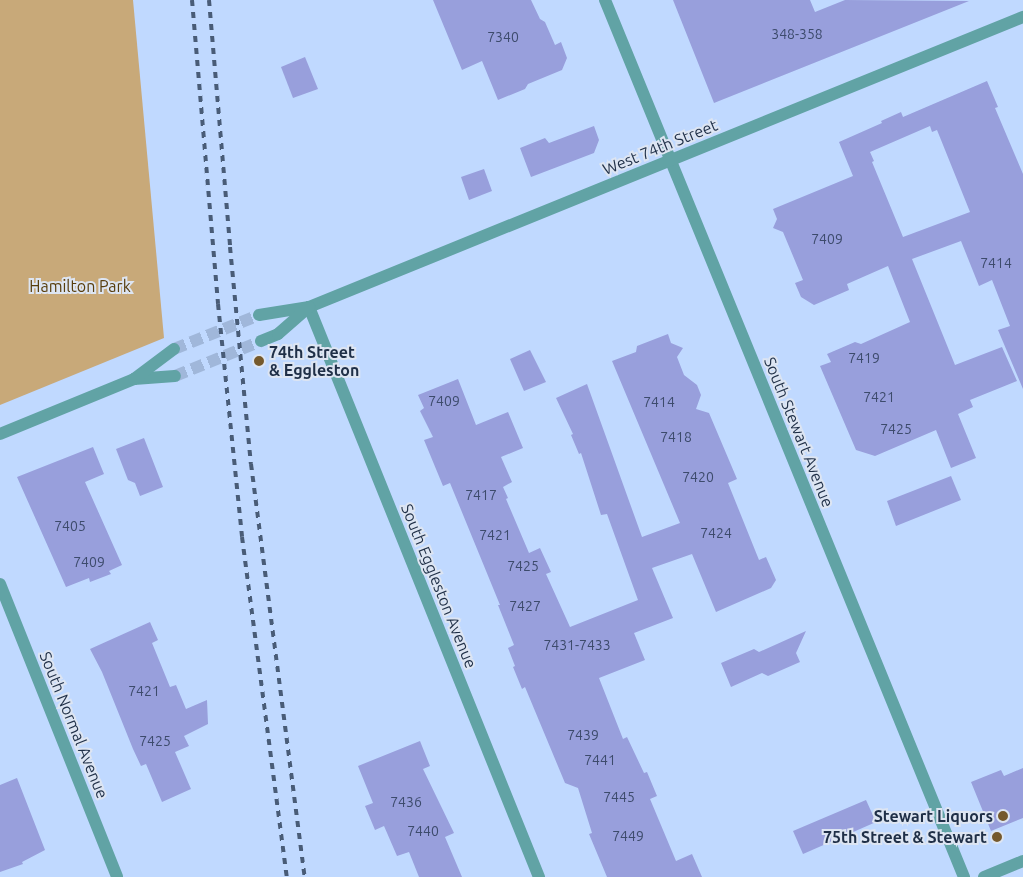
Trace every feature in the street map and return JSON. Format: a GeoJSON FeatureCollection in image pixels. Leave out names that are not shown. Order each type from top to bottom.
{"type":"FeatureCollection","features":[{"type":"Feature","properties":{"kind":"street","name":"South Stewart Avenue"},"geometry":{"type":"LineString","coordinates":[[605,0],[964,877]]}},
{"type":"Feature","properties":{"kind":"street","name":"West 74th Street"},"geometry":{"type":"LineString","coordinates":[[259,315],[309,307],[1023,17]]}},
{"type":"Feature","properties":{"kind":"street","name":"West 74th Street"},"geometry":{"type":"LineString","coordinates":[[261,341],[278,334],[309,307]]}},
{"type":"Feature","properties":{"kind":"street","name":"South Eggleston Avenue"},"geometry":{"type":"LineString","coordinates":[[309,307],[539,877]]}},
{"type":"Feature","properties":{"kind":"street"},"geometry":{"type":"LineString","coordinates":[[0,434],[134,379],[174,349]]}},
{"type":"Feature","properties":{"kind":"street"},"geometry":{"type":"LineString","coordinates":[[134,379],[175,376]]}},
{"type":"Feature","properties":{"kind":"street","name":"South Normal Avenue"},"geometry":{"type":"LineString","coordinates":[[0,584],[117,877]]}},
{"type":"Feature","properties":{"kind":"street"},"geometry":{"type":"LineString","coordinates":[[984,877],[1023,861]]}},
{"type":"Feature","properties":{"kind":"green space","name":"Hamilton Park"},"geometry":{"type":"Polygon","coordinates":[[[0,0],[133,0],[164,338],[0,405],[0,0]]]}},
{"type":"Feature","properties":{"kind":"building"},"geometry":{"type":"Polygon","coordinates":[[[433,0],[531,0],[540,19],[545,22],[555,45],[561,42],[567,58],[562,70],[528,84],[525,89],[498,100],[482,61],[462,70],[433,0]]]}},
{"type":"Feature","properties":{"kind":"building"},"geometry":{"type":"Polygon","coordinates":[[[673,0],[810,0],[815,12],[845,0],[969,1],[714,103],[673,0]]]}},
{"type":"Feature","properties":{"kind":"building"},"geometry":{"type":"Polygon","coordinates":[[[305,57],[318,89],[293,98],[281,67],[305,57]]]}},
{"type":"Feature","properties":{"kind":"building"},"geometry":{"type":"Polygon","coordinates":[[[987,81],[998,107],[995,108],[1023,174],[1023,389],[998,330],[1010,326],[992,280],[979,286],[961,241],[912,259],[955,365],[1002,347],[1017,381],[970,400],[973,407],[958,414],[976,458],[951,468],[936,430],[875,456],[856,450],[820,366],[831,362],[827,354],[855,342],[861,344],[910,322],[888,266],[847,284],[849,290],[814,305],[801,297],[795,283],[803,280],[783,232],[773,228],[777,219],[773,209],[853,176],[839,142],[882,123],[881,121],[901,112],[903,117],[987,81]],[[930,126],[870,152],[874,161],[872,162],[903,237],[970,212],[937,130],[932,132],[930,126]]]}},
{"type":"Feature","properties":{"kind":"building"},"geometry":{"type":"Polygon","coordinates":[[[594,126],[599,140],[594,153],[531,177],[520,148],[545,138],[549,143],[594,126]]]}},
{"type":"Feature","properties":{"kind":"building"},"geometry":{"type":"Polygon","coordinates":[[[484,169],[492,191],[469,200],[461,177],[484,169]]]}},
{"type":"Feature","properties":{"kind":"building"},"geometry":{"type":"Polygon","coordinates":[[[668,334],[671,343],[683,348],[677,357],[684,375],[697,385],[701,395],[696,409],[709,413],[737,479],[728,483],[759,560],[766,557],[776,580],[771,588],[716,612],[692,554],[652,568],[673,618],[634,633],[645,660],[599,678],[623,739],[627,737],[644,773],[647,772],[657,796],[650,799],[676,861],[692,854],[702,877],[607,877],[589,834],[592,833],[578,788],[565,783],[525,687],[522,689],[513,667],[515,666],[508,648],[514,645],[498,605],[500,605],[450,483],[443,486],[424,440],[433,437],[420,411],[424,408],[418,395],[458,379],[476,425],[508,412],[523,448],[501,457],[512,482],[503,487],[508,498],[506,499],[529,553],[540,548],[551,572],[546,574],[570,627],[638,600],[607,514],[601,515],[581,453],[579,454],[571,435],[573,434],[556,398],[587,384],[642,537],[680,523],[612,361],[636,352],[637,346],[668,334]]]}},
{"type":"Feature","properties":{"kind":"building"},"geometry":{"type":"Polygon","coordinates":[[[530,350],[546,382],[524,391],[510,359],[530,350]]]}},
{"type":"Feature","properties":{"kind":"building"},"geometry":{"type":"Polygon","coordinates":[[[144,438],[163,487],[140,496],[135,483],[128,480],[116,449],[144,438]]]}},
{"type":"Feature","properties":{"kind":"building"},"geometry":{"type":"Polygon","coordinates":[[[93,447],[104,474],[85,482],[122,565],[109,571],[111,574],[90,582],[89,578],[66,587],[17,477],[93,447]]]}},
{"type":"Feature","properties":{"kind":"building"},"geometry":{"type":"Polygon","coordinates":[[[951,476],[961,500],[896,526],[887,501],[951,476]]]}},
{"type":"Feature","properties":{"kind":"building"},"geometry":{"type":"Polygon","coordinates":[[[150,622],[158,640],[152,643],[170,687],[176,685],[186,709],[207,700],[208,724],[184,736],[189,746],[175,752],[191,789],[162,802],[146,764],[141,766],[133,749],[102,672],[90,649],[150,622]]]}},
{"type":"Feature","properties":{"kind":"building"},"geometry":{"type":"Polygon","coordinates":[[[806,631],[796,653],[800,662],[768,676],[762,673],[731,687],[721,663],[754,649],[759,652],[806,631]]]}},
{"type":"Feature","properties":{"kind":"building"},"geometry":{"type":"Polygon","coordinates":[[[420,741],[430,766],[423,769],[454,833],[445,837],[462,877],[419,877],[409,852],[397,856],[384,826],[375,830],[365,806],[373,803],[358,766],[420,741]]]}},
{"type":"Feature","properties":{"kind":"building"},"geometry":{"type":"Polygon","coordinates":[[[1023,768],[1023,818],[991,831],[971,782],[1001,770],[1004,776],[1023,768]]]}},
{"type":"Feature","properties":{"kind":"building"},"geometry":{"type":"Polygon","coordinates":[[[17,778],[45,850],[22,862],[23,864],[0,872],[0,785],[17,778]]]}},
{"type":"Feature","properties":{"kind":"building"},"geometry":{"type":"Polygon","coordinates":[[[866,800],[876,822],[803,854],[793,831],[866,800]]]}},
{"type":"Feature","properties":{"kind":"tunnel"},"geometry":{"type":"LineString","coordinates":[[174,349],[259,315]]}},
{"type":"Feature","properties":{"kind":"tunnel"},"geometry":{"type":"LineString","coordinates":[[175,376],[261,341]]}},
{"type":"Feature","properties":{"kind":"railway"},"geometry":{"type":"LineString","coordinates":[[192,0],[218,304],[242,537],[287,877]]}},
{"type":"Feature","properties":{"kind":"railway"},"geometry":{"type":"LineString","coordinates":[[209,0],[251,464],[305,877]]}},
{"type":"Feature","properties":{"kind":"place","name":"74th Street & Eggleston"},"geometry":{"type":"Point","coordinates":[259,361]}},
{"type":"Feature","properties":{"kind":"place","name":"Stewart Liquors"},"geometry":{"type":"Point","coordinates":[1003,816]}},
{"type":"Feature","properties":{"kind":"place","name":"75th Street & Stewart"},"geometry":{"type":"Point","coordinates":[997,837]}}]}
